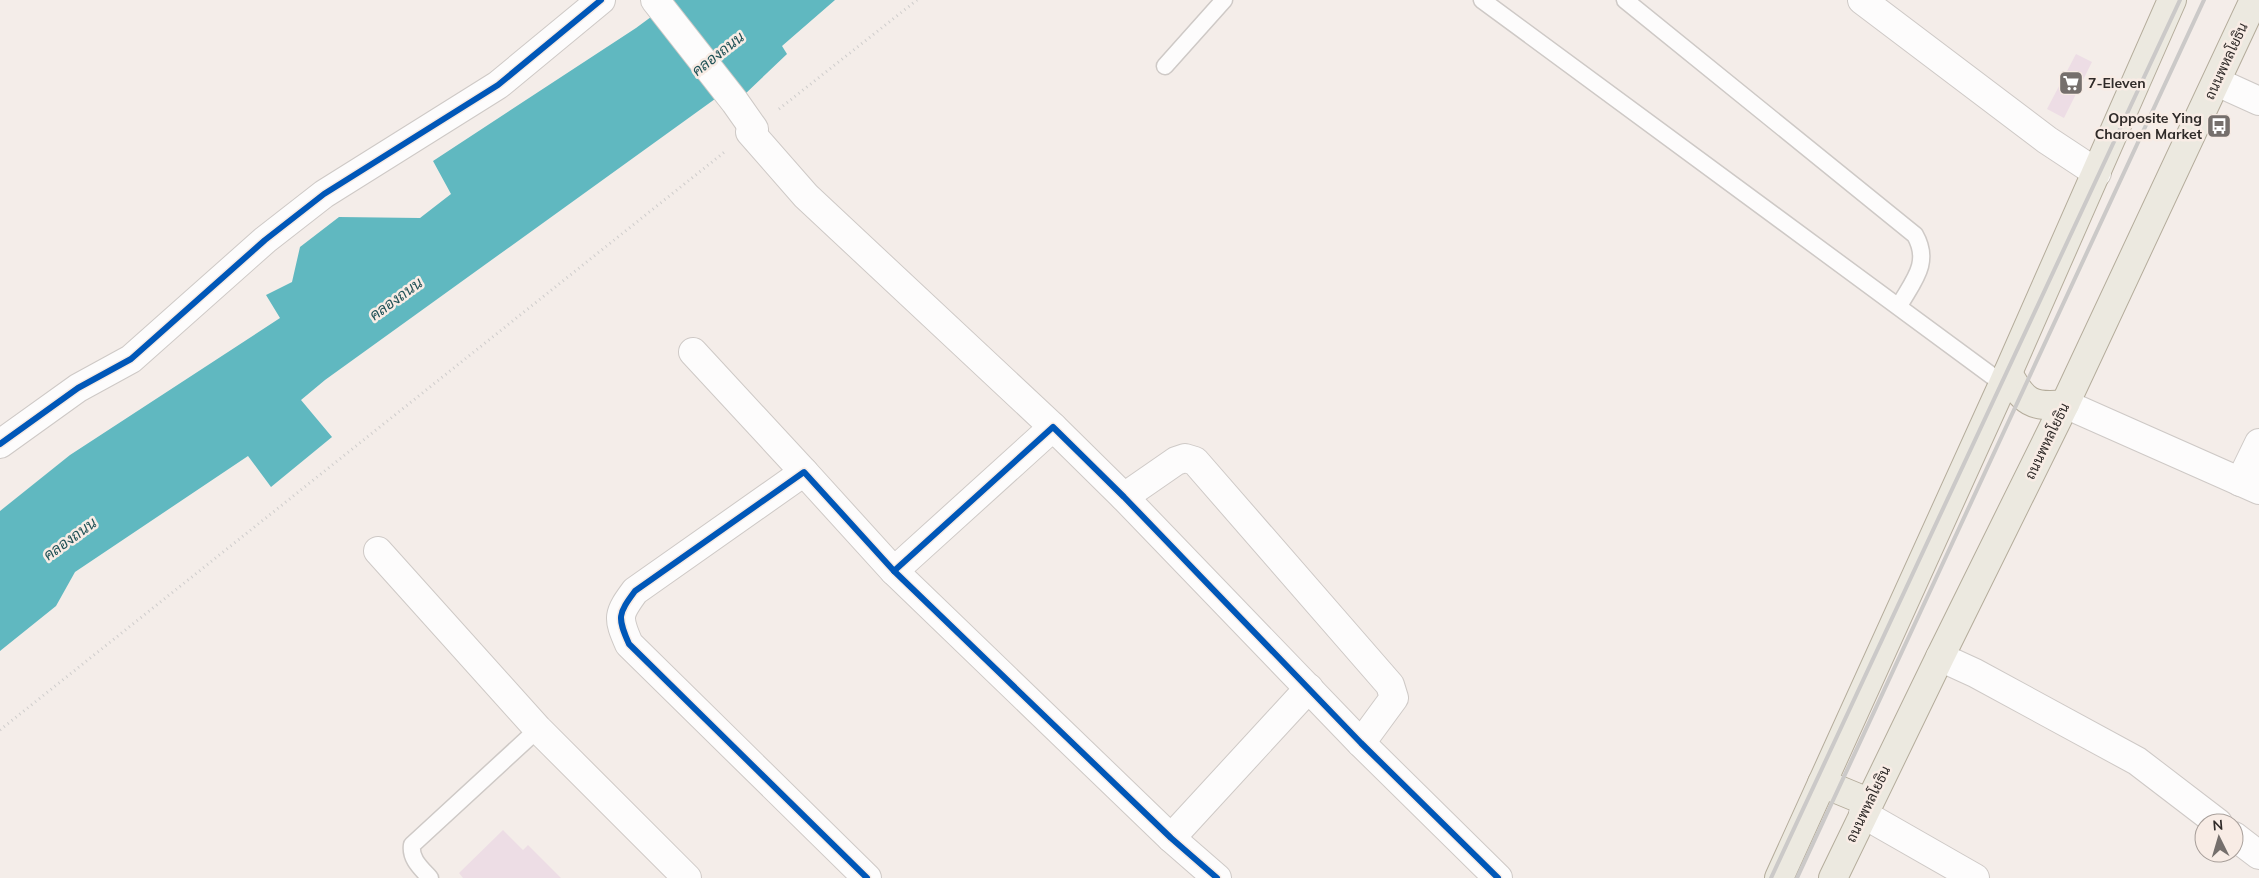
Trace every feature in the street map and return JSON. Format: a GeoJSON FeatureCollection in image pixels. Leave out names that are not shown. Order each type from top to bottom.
{"type":"FeatureCollection","features":[{"type":"Feature","properties":{"kind":"main road"},"geometry":{"type":"LineString","coordinates":[[1780,878],[2097,173],[2172,0]]}},
{"type":"Feature","properties":{"kind":"main road","name":"ถนนพหลโยธิน"},"geometry":{"type":"LineString","coordinates":[[1833,878],[2065,404],[2254,0]]}},
{"type":"Feature","properties":{"kind":"main road"},"geometry":{"type":"LineString","coordinates":[[2005,378],[2030,403],[2045,406],[2065,404]]}},
{"type":"Feature","properties":{"kind":"main road"},"geometry":{"type":"LineString","coordinates":[[1820,789],[1866,808]]}},
{"type":"Feature","properties":{"kind":"street"},"geometry":{"type":"LineString","coordinates":[[0,444],[78,388],[131,359],[265,240],[324,194],[498,84],[601,0]]}},
{"type":"Feature","properties":{"kind":"street"},"geometry":{"type":"LineString","coordinates":[[655,0],[735,102],[752,131],[806,196],[1053,427],[1124,497],[1361,743],[1498,878]]}},
{"type":"Feature","properties":{"kind":"street"},"geometry":{"type":"LineString","coordinates":[[1862,0],[2047,140],[2097,173]]}},
{"type":"Feature","properties":{"kind":"street"},"geometry":{"type":"LineString","coordinates":[[2217,82],[2259,101]]}},
{"type":"Feature","properties":{"kind":"street"},"geometry":{"type":"LineString","coordinates":[[692,352],[894,571],[1171,838],[1217,878]]}},
{"type":"Feature","properties":{"kind":"street"},"geometry":{"type":"LineString","coordinates":[[2065,404],[2249,486],[2259,443]]}},
{"type":"Feature","properties":{"kind":"street"},"geometry":{"type":"LineString","coordinates":[[894,571],[1053,427]]}},
{"type":"Feature","properties":{"kind":"street"},"geometry":{"type":"LineString","coordinates":[[1124,497],[1176,461],[1185,458],[1195,461],[1390,685],[1394,698],[1361,743]]}},
{"type":"Feature","properties":{"kind":"street"},"geometry":{"type":"LineString","coordinates":[[804,472],[635,591],[621,610],[619,618],[629,644],[868,878]]}},
{"type":"Feature","properties":{"kind":"street"},"geometry":{"type":"LineString","coordinates":[[378,551],[538,729],[687,878]]}},
{"type":"Feature","properties":{"kind":"street"},"geometry":{"type":"LineString","coordinates":[[1940,657],[1975,673],[2137,761],[2205,813]]}},
{"type":"Feature","properties":{"kind":"street"},"geometry":{"type":"LineString","coordinates":[[1171,838],[1309,688]]}},
{"type":"Feature","properties":{"kind":"street"},"geometry":{"type":"LineString","coordinates":[[1866,808],[1975,878]]}},
{"type":"Feature","properties":{"kind":"street"},"geometry":{"type":"LineString","coordinates":[[2244,844],[2259,855]]}},
{"type":"Feature","properties":{"kind":"lane"},"geometry":{"type":"LineString","coordinates":[[1166,66],[1224,0]]}},
{"type":"Feature","properties":{"kind":"lane"},"geometry":{"type":"LineString","coordinates":[[1482,0],[1899,306],[2005,378]]}},
{"type":"Feature","properties":{"kind":"lane"},"geometry":{"type":"LineString","coordinates":[[1625,0],[1916,235],[1921,246],[1923,263],[1899,306]]}},
{"type":"Feature","properties":{"kind":"lane"},"geometry":{"type":"LineString","coordinates":[[430,878],[414,861],[410,852],[412,845],[538,729]]}},
{"type":"Feature","properties":{"kind":"path"},"geometry":{"type":"LineString","coordinates":[[0,730],[916,0]]}},
{"type":"Feature","properties":{"kind":"water","name":"คลองถนน"},"geometry":{"type":"Polygon","coordinates":[[[674,0],[835,0],[782,46],[787,54],[744,95],[733,86],[325,380],[301,400],[332,437],[271,487],[248,456],[75,572],[56,606],[0,651],[0,511],[70,455],[280,318],[266,295],[292,282],[300,247],[339,217],[420,218],[451,194],[433,161],[636,28],[674,0]]]}},
{"type":"Feature","properties":{"kind":"building"},"geometry":{"type":"Polygon","coordinates":[[[2076,54],[2092,62],[2064,118],[2047,109],[2076,54]]]}},
{"type":"Feature","properties":{"kind":"building"},"geometry":{"type":"Polygon","coordinates":[[[503,830],[523,850],[528,845],[561,878],[463,878],[459,873],[503,830]]]}},
{"type":"Feature","properties":{"kind":"railway"},"geometry":{"type":"LineString","coordinates":[[1771,878],[2180,0]]}},
{"type":"Feature","properties":{"kind":"railway"},"geometry":{"type":"LineString","coordinates":[[1797,878],[2204,0]]}},
{"type":"Feature","properties":{"kind":"cycle path"},"geometry":{"type":"LineString","coordinates":[[0,444],[78,388],[131,359],[265,240],[324,194],[498,85],[601,0]]}},
{"type":"Feature","properties":{"kind":"cycle path"},"geometry":{"type":"LineString","coordinates":[[894,571],[1053,427],[1124,497],[1361,743],[1498,878]]}},
{"type":"Feature","properties":{"kind":"cycle path"},"geometry":{"type":"LineString","coordinates":[[867,878],[629,644],[622,628],[622,611],[635,591],[804,472],[894,571],[1171,838],[1217,878]]}},
{"type":"Feature","properties":{"kind":"place","name":"7-Eleven"},"geometry":{"type":"Point","coordinates":[2071,83]}},
{"type":"Feature","properties":{"kind":"place","name":"Opposite Ying Charoen Market"},"geometry":{"type":"Point","coordinates":[2219,126]}}]}
